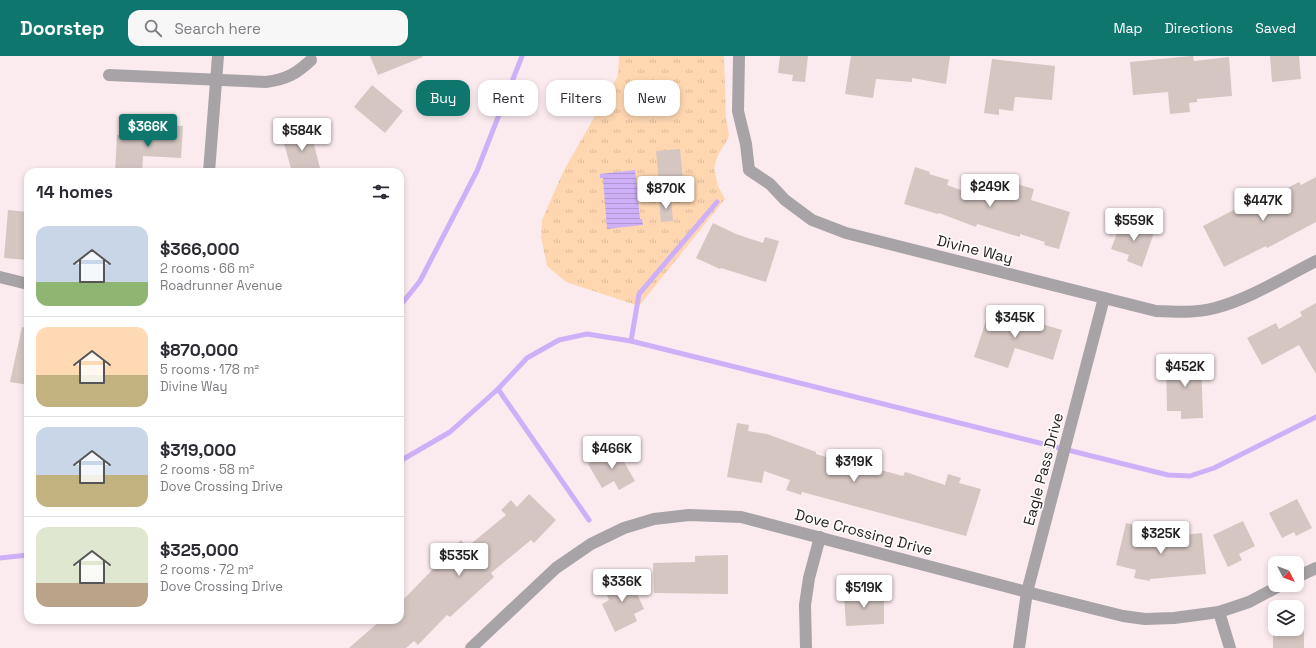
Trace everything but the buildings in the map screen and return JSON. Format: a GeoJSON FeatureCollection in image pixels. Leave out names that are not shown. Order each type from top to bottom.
{"type":"FeatureCollection","features":[{"type":"Feature","properties":{"kind":"street"},"geometry":{"type":"LineString","coordinates":[[209,168],[218,56]]}},
{"type":"Feature","properties":{"kind":"street","name":"Divine Way"},"geometry":{"type":"LineString","coordinates":[[739,56],[738,111],[746,144],[748,170],[770,184],[785,200],[812,220],[846,233],[1156,311],[1178,312],[1215,308],[1252,293],[1316,261]]}},
{"type":"Feature","properties":{"kind":"street"},"geometry":{"type":"LineString","coordinates":[[109,75],[266,82],[281,80],[297,73],[311,60]]}},
{"type":"Feature","properties":{"kind":"street"},"geometry":{"type":"LineString","coordinates":[[0,277],[24,283]]}},
{"type":"Feature","properties":{"kind":"street","name":"Eagle Pass Drive"},"geometry":{"type":"LineString","coordinates":[[1019,648],[1027,592],[1104,298]]}},
{"type":"Feature","properties":{"kind":"street","name":"Dove Crossing Drive"},"geometry":{"type":"LineString","coordinates":[[472,648],[556,568],[591,544],[624,528],[654,520],[689,515],[742,516],[1122,616],[1146,619],[1174,618],[1219,612],[1248,602],[1268,592]]}},
{"type":"Feature","properties":{"kind":"street"},"geometry":{"type":"LineString","coordinates":[[806,648],[805,605],[820,537]]}},
{"type":"Feature","properties":{"kind":"street"},"geometry":{"type":"LineString","coordinates":[[1304,574],[1316,568]]}},
{"type":"Feature","properties":{"kind":"street"},"geometry":{"type":"LineString","coordinates":[[1219,612],[1230,648]]}},
{"type":"Feature","properties":{"kind":"green space"},"geometry":{"type":"Polygon","coordinates":[[[619,56],[724,56],[726,118],[729,134],[728,139],[718,155],[714,168],[718,186],[725,199],[639,306],[566,282],[547,266],[541,237],[542,220],[564,170],[595,116],[616,116],[616,80],[618,76],[619,56]]]}},
{"type":"Feature","properties":{"kind":"shaded area"},"geometry":{"type":"Polygon","coordinates":[[[635,170],[640,219],[642,219],[643,225],[607,229],[603,178],[600,178],[600,174],[635,170]]]}},
{"type":"Feature","properties":{"kind":"waterway"},"geometry":{"type":"LineString","coordinates":[[404,301],[420,281],[477,171],[522,56]]}},
{"type":"Feature","properties":{"kind":"waterway"},"geometry":{"type":"LineString","coordinates":[[631,341],[639,294],[717,202]]}},
{"type":"Feature","properties":{"kind":"waterway"},"geometry":{"type":"LineString","coordinates":[[404,459],[450,432],[498,389],[527,358],[559,340],[587,334],[631,341],[1168,475],[1190,476],[1214,468],[1316,417]]}},
{"type":"Feature","properties":{"kind":"waterway"},"geometry":{"type":"LineString","coordinates":[[498,389],[589,520]]}},
{"type":"Feature","properties":{"kind":"waterway"},"geometry":{"type":"LineString","coordinates":[[0,558],[24,555]]}}]}
